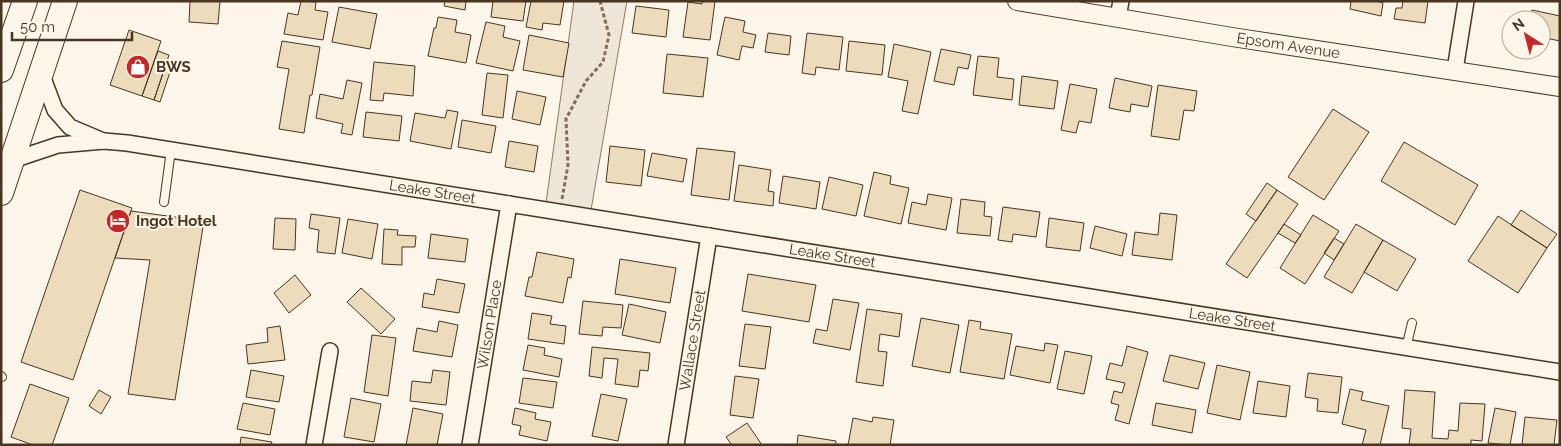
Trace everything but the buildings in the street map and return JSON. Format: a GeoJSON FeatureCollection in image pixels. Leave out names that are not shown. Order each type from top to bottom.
{"type":"FeatureCollection","features":[{"type":"Feature","properties":{"kind":"highway"},"geometry":{"type":"LineString","coordinates":[[1,70],[25,1]]}},
{"type":"Feature","properties":{"kind":"highway"},"geometry":{"type":"LineString","coordinates":[[1,193],[66,1]]}},
{"type":"Feature","properties":{"kind":"street","name":"Epsom Avenue"},"geometry":{"type":"LineString","coordinates":[[1017,1],[1120,9],[1242,38],[1560,87]]}},
{"type":"Feature","properties":{"kind":"street"},"geometry":{"type":"LineString","coordinates":[[1455,70],[1466,1]]}},
{"type":"Feature","properties":{"kind":"street","name":"Leake Street"},"geometry":{"type":"LineString","coordinates":[[41,73],[55,110],[70,127],[104,141]]}},
{"type":"Feature","properties":{"kind":"street","name":"Leake Street"},"geometry":{"type":"LineString","coordinates":[[13,160],[58,145],[104,141],[171,150],[1560,372]]}},
{"type":"Feature","properties":{"kind":"street","name":"Wilson Place"},"geometry":{"type":"LineString","coordinates":[[470,445],[509,204]]}},
{"type":"Feature","properties":{"kind":"street","name":"Wallace Street"},"geometry":{"type":"LineString","coordinates":[[676,445],[709,236]]}},
{"type":"Feature","properties":{"kind":"street"},"geometry":{"type":"LineString","coordinates":[[314,445],[330,351]]}},
{"type":"Feature","properties":{"kind":"lane"},"geometry":{"type":"LineString","coordinates":[[164,202],[171,150]]}},
{"type":"Feature","properties":{"kind":"lane"},"geometry":{"type":"LineString","coordinates":[[1406,348],[1412,323]]}},
{"type":"Feature","properties":{"kind":"path"},"geometry":{"type":"LineString","coordinates":[[559,212],[568,165],[566,119],[586,82],[603,62],[609,35],[600,1]]}},
{"type":"Feature","properties":{"kind":"shaded area"},"geometry":{"type":"Polygon","coordinates":[[[574,1],[627,1],[591,210],[546,203],[574,1]]]}},
{"type":"Feature","properties":{"kind":"place","name":"BWS"},"geometry":{"type":"Point","coordinates":[138,67]}},
{"type":"Feature","properties":{"kind":"place","name":"Ingot Hotel"},"geometry":{"type":"Point","coordinates":[118,221]}}]}
